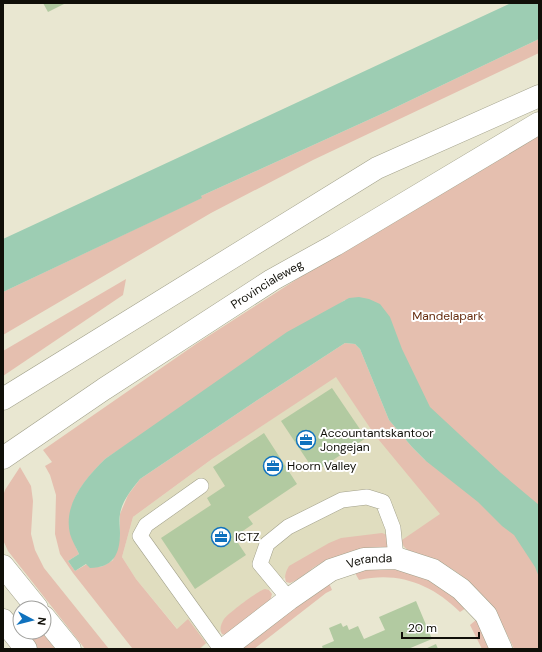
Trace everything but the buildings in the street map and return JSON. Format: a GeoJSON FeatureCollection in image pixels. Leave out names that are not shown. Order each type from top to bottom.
{"type":"FeatureCollection","features":[{"type":"Feature","properties":{"kind":"main road"},"geometry":{"type":"LineString","coordinates":[[3,399],[377,168],[539,96]]}},
{"type":"Feature","properties":{"kind":"main road","name":"Provincialeweg"},"geometry":{"type":"LineString","coordinates":[[3,458],[272,280],[335,245],[539,123]]}},
{"type":"Feature","properties":{"kind":"main road","name":"Veranda"},"geometry":{"type":"LineString","coordinates":[[222,649],[288,599],[331,570],[364,559],[396,558],[433,570],[461,589],[486,615],[501,649]]}},
{"type":"Feature","properties":{"kind":"main road"},"geometry":{"type":"LineString","coordinates":[[3,566],[31,600]]}},
{"type":"Feature","properties":{"kind":"main road"},"geometry":{"type":"LineString","coordinates":[[3,620],[26,649]]}},
{"type":"Feature","properties":{"kind":"main road"},"geometry":{"type":"LineString","coordinates":[[52,627],[70,649]]}},
{"type":"Feature","properties":{"kind":"lane"},"geometry":{"type":"LineString","coordinates":[[201,486],[146,525],[140,536],[222,649]]}},
{"type":"Feature","properties":{"kind":"lane"},"geometry":{"type":"LineString","coordinates":[[288,599],[260,564],[267,544],[288,527],[342,500],[367,497],[383,502],[393,528],[396,558]]}},
{"type":"Feature","properties":{"kind":"shaded area"},"geometry":{"type":"Polygon","coordinates":[[[511,3],[539,3],[539,39],[388,111],[201,196],[202,198],[3,292],[3,239],[511,3]]]}},
{"type":"Feature","properties":{"kind":"shaded area"},"geometry":{"type":"Polygon","coordinates":[[[359,297],[369,299],[380,304],[390,317],[402,349],[430,407],[501,473],[539,505],[539,577],[535,567],[514,535],[502,526],[478,502],[426,461],[389,420],[360,349],[355,344],[345,343],[140,479],[128,495],[121,509],[120,541],[114,558],[110,562],[98,567],[90,568],[86,564],[75,571],[68,561],[79,554],[70,534],[70,512],[77,493],[90,475],[105,459],[287,332],[349,298],[359,297]]]}},
{"type":"Feature","properties":{"kind":"shaded area"},"geometry":{"type":"Polygon","coordinates":[[[336,376],[374,434],[468,495],[408,550],[402,546],[339,543],[280,581],[200,649],[194,649],[136,579],[122,557],[133,517],[212,459],[336,376]]]}},
{"type":"Feature","properties":{"kind":"green space"},"geometry":{"type":"Polygon","coordinates":[[[539,39],[539,53],[313,160],[211,213],[3,335],[3,292],[201,198],[201,196],[388,111],[539,39]]]}},
{"type":"Feature","properties":{"kind":"green space","name":"Mandelapark"},"geometry":{"type":"Polygon","coordinates":[[[539,134],[539,649],[514,649],[493,609],[474,587],[451,568],[408,550],[404,546],[402,540],[440,514],[374,434],[336,377],[212,459],[133,517],[122,557],[136,579],[177,629],[188,619],[206,643],[199,649],[132,648],[73,573],[60,554],[55,534],[56,495],[50,475],[45,466],[52,462],[43,450],[196,344],[319,265],[539,134]],[[345,300],[105,459],[85,481],[73,502],[70,526],[79,554],[68,561],[75,571],[87,564],[100,567],[113,560],[120,536],[120,514],[128,495],[140,479],[345,343],[355,344],[360,349],[389,420],[426,461],[345,300]]]}},
{"type":"Feature","properties":{"kind":"green space"},"geometry":{"type":"Polygon","coordinates":[[[126,279],[123,295],[3,376],[3,351],[126,279]]]}},
{"type":"Feature","properties":{"kind":"green space"},"geometry":{"type":"Polygon","coordinates":[[[20,467],[31,486],[33,501],[31,534],[35,550],[44,568],[109,649],[85,649],[52,607],[52,600],[46,600],[8,551],[3,540],[3,496],[5,490],[20,467]]]}},
{"type":"Feature","properties":{"kind":"green space"},"geometry":{"type":"Polygon","coordinates":[[[382,533],[387,535],[388,546],[386,549],[336,557],[317,565],[290,583],[286,582],[285,578],[289,566],[329,543],[341,538],[382,533]]]}},
{"type":"Feature","properties":{"kind":"green space"},"geometry":{"type":"Polygon","coordinates":[[[375,568],[390,568],[410,572],[444,586],[466,608],[460,612],[438,594],[414,582],[387,577],[359,580],[355,573],[357,571],[375,568]]]}},
{"type":"Feature","properties":{"kind":"green space"},"geometry":{"type":"Polygon","coordinates":[[[329,583],[332,590],[326,593],[254,649],[239,649],[318,588],[329,583]]]}},
{"type":"Feature","properties":{"kind":"green space"},"geometry":{"type":"Polygon","coordinates":[[[265,589],[269,590],[272,594],[270,601],[225,635],[222,634],[221,626],[226,616],[265,589]]]}},
{"type":"Feature","properties":{"kind":"green space"},"geometry":{"type":"Polygon","coordinates":[[[478,620],[492,649],[482,649],[470,625],[478,620]]]}},
{"type":"Feature","properties":{"kind":"green space"},"geometry":{"type":"Polygon","coordinates":[[[30,640],[48,640],[55,649],[37,649],[30,640]]]}},
{"type":"Feature","properties":{"kind":"place","name":"Accountantskantoor Jongejan"},"geometry":{"type":"Point","coordinates":[306,440]}},
{"type":"Feature","properties":{"kind":"place","name":"Hoorn Valley"},"geometry":{"type":"Point","coordinates":[273,466]}},
{"type":"Feature","properties":{"kind":"place","name":"ICTZ"},"geometry":{"type":"Point","coordinates":[221,537]}}]}
